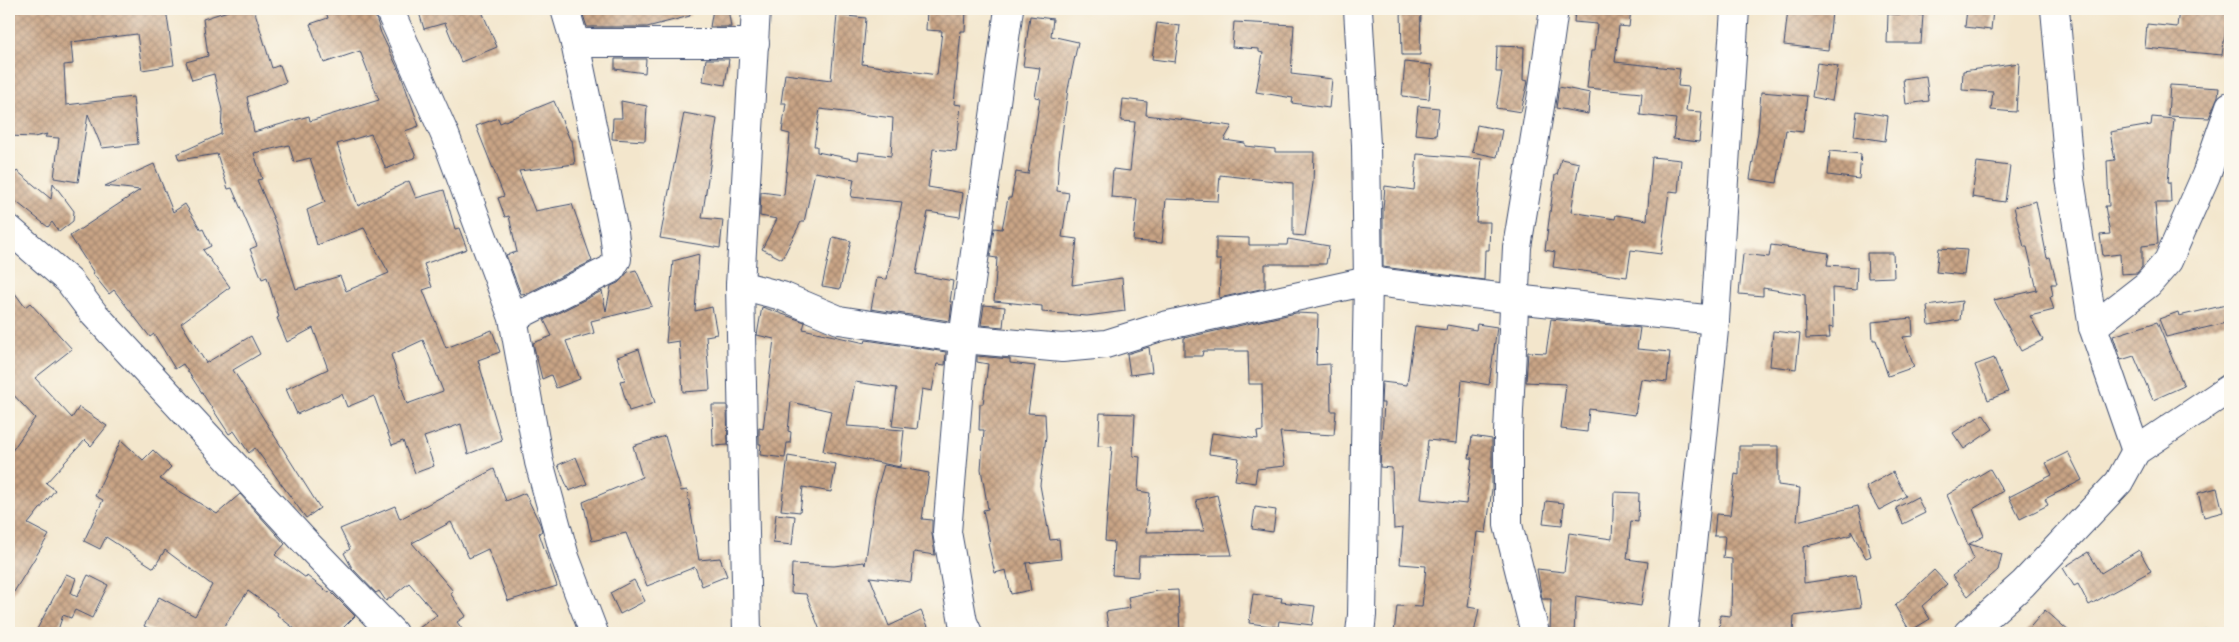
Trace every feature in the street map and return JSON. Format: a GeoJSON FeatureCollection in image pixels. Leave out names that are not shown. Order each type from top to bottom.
{"type":"FeatureCollection","features":[{"type":"Feature","properties":{"kind":"street"},"geometry":{"type":"LineString","coordinates":[[389,9],[445,135],[512,318],[539,462],[565,557],[594,633]]}},
{"type":"Feature","properties":{"kind":"street"},"geometry":{"type":"LineString","coordinates":[[512,318],[611,269],[617,260],[614,232],[575,43],[565,9]]}},
{"type":"Feature","properties":{"kind":"street"},"geometry":{"type":"LineString","coordinates":[[747,633],[740,285],[756,9]]}},
{"type":"Feature","properties":{"kind":"street"},"geometry":{"type":"LineString","coordinates":[[968,633],[963,622],[947,532],[963,340],[1009,9]]}},
{"type":"Feature","properties":{"kind":"street"},"geometry":{"type":"LineString","coordinates":[[1358,9],[1366,145],[1368,280],[1362,615],[1360,633]]}},
{"type":"Feature","properties":{"kind":"street"},"geometry":{"type":"LineString","coordinates":[[1535,633],[1508,525],[1508,432],[1516,247],[1542,94],[1554,9]]}},
{"type":"Feature","properties":{"kind":"street"},"geometry":{"type":"LineString","coordinates":[[1683,633],[1716,320],[1735,9]]}},
{"type":"Feature","properties":{"kind":"street"},"geometry":{"type":"LineString","coordinates":[[2055,9],[2070,179],[2093,327],[2136,451]]}},
{"type":"Feature","properties":{"kind":"street"},"geometry":{"type":"LineString","coordinates":[[575,43],[755,43]]}},
{"type":"Feature","properties":{"kind":"street"},"geometry":{"type":"LineString","coordinates":[[2093,327],[2148,284],[2168,261],[2206,175],[2230,106]]}},
{"type":"Feature","properties":{"kind":"street"},"geometry":{"type":"LineString","coordinates":[[9,229],[69,281],[94,314],[308,545],[393,633]]}},
{"type":"Feature","properties":{"kind":"street"},"geometry":{"type":"LineString","coordinates":[[740,285],[782,296],[839,320],[963,340],[1062,348],[1106,344],[1164,326],[1368,280],[1514,299],[1716,320]]}},
{"type":"Feature","properties":{"kind":"street"},"geometry":{"type":"LineString","coordinates":[[1968,633],[2023,584],[2119,482],[2136,451],[2230,388]]}},
{"type":"Feature","properties":{"kind":"building"},"geometry":{"type":"Polygon","coordinates":[[[9,9],[166,9],[174,65],[142,70],[137,34],[71,42],[73,64],[64,65],[66,105],[133,97],[138,144],[102,148],[88,114],[78,182],[54,178],[59,138],[45,137],[47,134],[34,137],[9,136],[9,9]]]}},
{"type":"Feature","properties":{"kind":"building"},"geometry":{"type":"Polygon","coordinates":[[[234,9],[254,9],[272,68],[280,65],[286,82],[247,97],[254,132],[309,116],[310,121],[379,100],[360,51],[324,63],[310,24],[328,18],[325,9],[373,9],[381,33],[401,75],[419,126],[405,131],[416,157],[386,169],[371,134],[337,144],[358,206],[409,181],[416,198],[444,190],[455,229],[459,228],[467,249],[424,264],[432,287],[423,290],[446,348],[492,330],[500,352],[478,360],[502,441],[468,454],[461,424],[424,437],[434,466],[415,473],[403,441],[392,445],[374,396],[347,407],[342,394],[297,414],[286,389],[328,369],[313,328],[287,342],[277,318],[279,317],[267,277],[262,279],[250,249],[257,246],[232,188],[228,189],[217,154],[179,160],[177,154],[221,134],[222,110],[214,74],[192,80],[186,62],[208,56],[203,19],[234,9]],[[289,145],[254,153],[262,179],[257,180],[275,222],[296,289],[340,276],[346,291],[389,273],[364,228],[317,245],[307,210],[325,202],[310,158],[294,162],[289,145]],[[423,340],[391,355],[407,404],[443,391],[423,340]]]}},
{"type":"Feature","properties":{"kind":"building"},"geometry":{"type":"Polygon","coordinates":[[[418,9],[481,9],[497,47],[461,62],[445,23],[424,29],[418,9]]]}},
{"type":"Feature","properties":{"kind":"building"},"geometry":{"type":"Polygon","coordinates":[[[581,9],[689,9],[690,16],[647,27],[587,27],[581,9]]]}},
{"type":"Feature","properties":{"kind":"building"},"geometry":{"type":"Polygon","coordinates":[[[713,9],[728,9],[731,27],[710,27],[713,9]]]}},
{"type":"Feature","properties":{"kind":"building"},"geometry":{"type":"Polygon","coordinates":[[[927,9],[966,9],[965,31],[961,31],[954,104],[961,105],[956,151],[933,149],[928,187],[963,193],[960,217],[928,212],[916,274],[953,281],[950,321],[871,309],[877,278],[887,279],[902,202],[851,197],[854,179],[815,172],[804,222],[801,222],[782,259],[762,249],[777,219],[760,216],[761,192],[784,195],[790,134],[782,132],[786,103],[781,103],[785,74],[831,80],[837,15],[866,18],[862,64],[937,75],[942,31],[926,30],[927,9]],[[820,109],[814,146],[817,146],[817,152],[858,160],[859,152],[891,156],[893,118],[820,109]]]}},
{"type":"Feature","properties":{"kind":"building"},"geometry":{"type":"Polygon","coordinates":[[[1401,9],[1421,9],[1420,55],[1402,55],[1401,9]]]}},
{"type":"Feature","properties":{"kind":"building"},"geometry":{"type":"Polygon","coordinates":[[[1575,9],[1631,9],[1629,27],[1619,26],[1615,62],[1680,69],[1678,86],[1689,87],[1686,111],[1702,112],[1699,142],[1673,139],[1676,119],[1640,115],[1642,93],[1587,88],[1591,51],[1594,51],[1597,24],[1574,22],[1575,9]]]}},
{"type":"Feature","properties":{"kind":"building"},"geometry":{"type":"Polygon","coordinates":[[[1788,9],[1832,12],[1828,50],[1784,45],[1788,9]]]}},
{"type":"Feature","properties":{"kind":"building"},"geometry":{"type":"Polygon","coordinates":[[[1967,9],[1993,10],[1991,30],[1965,27],[1967,9]]]}},
{"type":"Feature","properties":{"kind":"building"},"geometry":{"type":"Polygon","coordinates":[[[2179,9],[2228,14],[2222,55],[2145,48],[2147,24],[2177,27],[2179,9]]]}},
{"type":"Feature","properties":{"kind":"building"},"geometry":{"type":"Polygon","coordinates":[[[1888,14],[1923,15],[1921,43],[1887,43],[1888,14]]]}},
{"type":"Feature","properties":{"kind":"building"},"geometry":{"type":"Polygon","coordinates":[[[1030,16],[1053,19],[1051,36],[1078,42],[1068,89],[1059,157],[1057,191],[1069,193],[1062,237],[1077,239],[1072,285],[1122,278],[1125,311],[1087,316],[1042,312],[1042,306],[994,301],[997,258],[990,257],[994,228],[1002,229],[1008,198],[1011,198],[1016,172],[1028,174],[1040,98],[1035,97],[1040,68],[1023,66],[1030,16]]]}},
{"type":"Feature","properties":{"kind":"building"},"geometry":{"type":"Polygon","coordinates":[[[1234,22],[1294,25],[1291,74],[1332,79],[1329,108],[1292,103],[1293,98],[1256,92],[1263,53],[1259,52],[1259,49],[1232,47],[1234,22]]]}},
{"type":"Feature","properties":{"kind":"building"},"geometry":{"type":"Polygon","coordinates":[[[1157,23],[1180,26],[1175,62],[1152,59],[1157,23]]]}},
{"type":"Feature","properties":{"kind":"building"},"geometry":{"type":"Polygon","coordinates":[[[1497,46],[1524,47],[1523,80],[1528,81],[1521,112],[1496,108],[1502,72],[1496,72],[1497,46]]]}},
{"type":"Feature","properties":{"kind":"building"},"geometry":{"type":"Polygon","coordinates":[[[615,59],[646,59],[645,73],[615,69],[615,59]]]}},
{"type":"Feature","properties":{"kind":"building"},"geometry":{"type":"Polygon","coordinates":[[[706,59],[729,59],[725,85],[703,81],[706,59]]]}},
{"type":"Feature","properties":{"kind":"building"},"geometry":{"type":"Polygon","coordinates":[[[1405,62],[1432,65],[1429,99],[1402,96],[1405,62]]]}},
{"type":"Feature","properties":{"kind":"building"},"geometry":{"type":"Polygon","coordinates":[[[1817,63],[1838,66],[1832,101],[1812,97],[1817,63]]]}},
{"type":"Feature","properties":{"kind":"building"},"geometry":{"type":"Polygon","coordinates":[[[2019,63],[2016,112],[1991,110],[1993,92],[1962,90],[1963,71],[2019,63]]]}},
{"type":"Feature","properties":{"kind":"building"},"geometry":{"type":"Polygon","coordinates":[[[1926,76],[1929,101],[1906,104],[1903,79],[1926,76]]]}},
{"type":"Feature","properties":{"kind":"building"},"geometry":{"type":"Polygon","coordinates":[[[2170,85],[2219,88],[2218,96],[2209,118],[2168,116],[2170,85]]]}},
{"type":"Feature","properties":{"kind":"building"},"geometry":{"type":"Polygon","coordinates":[[[1559,87],[1590,93],[1588,114],[1556,108],[1559,87]]]}},
{"type":"Feature","properties":{"kind":"building"},"geometry":{"type":"Polygon","coordinates":[[[1761,92],[1807,96],[1803,132],[1786,130],[1777,183],[1750,179],[1758,132],[1761,92]]]}},
{"type":"Feature","properties":{"kind":"building"},"geometry":{"type":"Polygon","coordinates":[[[1123,99],[1147,102],[1146,115],[1232,126],[1224,140],[1245,143],[1245,146],[1275,149],[1275,152],[1314,152],[1313,183],[1305,236],[1293,235],[1293,183],[1220,175],[1218,201],[1166,199],[1162,243],[1133,241],[1137,199],[1111,197],[1113,169],[1130,171],[1135,122],[1121,121],[1123,99]]]}},
{"type":"Feature","properties":{"kind":"building"},"geometry":{"type":"Polygon","coordinates":[[[554,101],[570,140],[572,140],[575,164],[519,171],[535,211],[572,204],[592,261],[528,293],[521,294],[506,255],[517,252],[509,216],[505,217],[498,198],[504,196],[476,126],[498,118],[500,123],[554,101]]]}},
{"type":"Feature","properties":{"kind":"building"},"geometry":{"type":"Polygon","coordinates":[[[621,101],[647,106],[645,141],[612,139],[613,118],[622,118],[621,101]]]}},
{"type":"Feature","properties":{"kind":"building"},"geometry":{"type":"Polygon","coordinates":[[[1418,106],[1439,108],[1436,136],[1415,134],[1418,106]]]}},
{"type":"Feature","properties":{"kind":"building"},"geometry":{"type":"Polygon","coordinates":[[[1857,111],[1888,116],[1885,141],[1854,136],[1857,111]]]}},
{"type":"Feature","properties":{"kind":"building"},"geometry":{"type":"Polygon","coordinates":[[[684,113],[717,119],[702,218],[723,220],[720,248],[660,238],[684,113]]]}},
{"type":"Feature","properties":{"kind":"building"},"geometry":{"type":"Polygon","coordinates":[[[2152,117],[2174,119],[2168,182],[2170,182],[2171,203],[2155,203],[2158,244],[2142,246],[2142,267],[2137,273],[2121,274],[2120,254],[2103,256],[2100,235],[2110,234],[2105,206],[2109,206],[2107,161],[2115,160],[2110,132],[2151,125],[2152,117]]]}},
{"type":"Feature","properties":{"kind":"building"},"geometry":{"type":"Polygon","coordinates":[[[1477,125],[1502,130],[1497,157],[1472,152],[1477,125]]]}},
{"type":"Feature","properties":{"kind":"building"},"geometry":{"type":"Polygon","coordinates":[[[1830,151],[1861,154],[1859,179],[1828,175],[1830,151]]]}},
{"type":"Feature","properties":{"kind":"building"},"geometry":{"type":"Polygon","coordinates":[[[1417,154],[1482,159],[1476,222],[1490,222],[1489,250],[1485,250],[1484,280],[1383,267],[1385,186],[1414,190],[1417,154]]]}},
{"type":"Feature","properties":{"kind":"building"},"geometry":{"type":"Polygon","coordinates":[[[1652,157],[1681,160],[1678,192],[1669,191],[1661,254],[1631,250],[1627,277],[1553,267],[1555,252],[1545,250],[1555,175],[1557,175],[1561,159],[1579,163],[1571,212],[1615,219],[1616,215],[1647,220],[1652,157]]]}},
{"type":"Feature","properties":{"kind":"building"},"geometry":{"type":"Polygon","coordinates":[[[1977,162],[2010,166],[2005,202],[1972,197],[1977,162]]]}},
{"type":"Feature","properties":{"kind":"building"},"geometry":{"type":"Polygon","coordinates":[[[154,164],[173,212],[185,204],[201,230],[203,229],[211,246],[203,250],[230,287],[181,323],[206,363],[251,336],[260,354],[233,370],[320,508],[306,518],[255,448],[249,453],[234,431],[229,434],[183,364],[175,369],[154,334],[150,337],[114,290],[109,294],[93,274],[70,236],[140,190],[105,186],[154,164]]]}},
{"type":"Feature","properties":{"kind":"building"},"geometry":{"type":"Polygon","coordinates":[[[17,171],[51,199],[53,183],[74,211],[73,221],[59,232],[52,222],[48,227],[9,196],[9,181],[17,171]]]}},
{"type":"Feature","properties":{"kind":"building"},"geometry":{"type":"Polygon","coordinates":[[[2036,201],[2047,258],[2050,257],[2057,284],[2051,284],[2053,296],[2050,297],[2054,310],[2030,316],[2043,340],[2021,351],[1994,300],[2037,290],[2027,247],[2024,247],[2014,207],[2036,201]]]}},
{"type":"Feature","properties":{"kind":"building"},"geometry":{"type":"Polygon","coordinates":[[[833,237],[851,241],[840,289],[822,286],[833,237]]]}},
{"type":"Feature","properties":{"kind":"building"},"geometry":{"type":"Polygon","coordinates":[[[1216,237],[1249,238],[1249,245],[1287,245],[1288,239],[1329,246],[1326,264],[1265,264],[1265,288],[1219,298],[1221,260],[1216,260],[1216,237]]]}},
{"type":"Feature","properties":{"kind":"building"},"geometry":{"type":"Polygon","coordinates":[[[1771,245],[1829,253],[1827,265],[1857,267],[1856,290],[1832,288],[1833,328],[1829,327],[1830,338],[1806,339],[1805,295],[1763,288],[1763,296],[1739,294],[1743,254],[1769,257],[1771,245]]]}},
{"type":"Feature","properties":{"kind":"building"},"geometry":{"type":"Polygon","coordinates":[[[1939,248],[1967,250],[1964,275],[1936,272],[1939,248]]]}},
{"type":"Feature","properties":{"kind":"building"},"geometry":{"type":"Polygon","coordinates":[[[1867,253],[1893,253],[1894,277],[1868,278],[1867,253]]]}},
{"type":"Feature","properties":{"kind":"building"},"geometry":{"type":"Polygon","coordinates":[[[699,254],[695,311],[712,307],[717,334],[706,336],[710,390],[683,392],[679,341],[666,343],[673,261],[699,254]]]}},
{"type":"Feature","properties":{"kind":"building"},"geometry":{"type":"Polygon","coordinates":[[[636,270],[652,306],[591,321],[594,333],[566,341],[580,379],[556,388],[551,375],[542,379],[533,343],[552,336],[544,320],[602,291],[606,311],[611,286],[618,283],[628,272],[636,270]]]}},
{"type":"Feature","properties":{"kind":"building"},"geometry":{"type":"Polygon","coordinates":[[[9,285],[25,307],[30,303],[72,349],[35,378],[72,418],[79,407],[107,426],[91,446],[85,440],[46,483],[55,490],[28,524],[49,535],[9,600],[9,455],[35,418],[9,390],[9,285]]]}},
{"type":"Feature","properties":{"kind":"building"},"geometry":{"type":"Polygon","coordinates":[[[1962,301],[1960,320],[1929,325],[1927,306],[1962,301]]]}},
{"type":"Feature","properties":{"kind":"building"},"geometry":{"type":"Polygon","coordinates":[[[2230,304],[2230,322],[2166,337],[2159,319],[2178,312],[2179,316],[2230,304]]]}},
{"type":"Feature","properties":{"kind":"building"},"geometry":{"type":"Polygon","coordinates":[[[984,305],[1005,307],[1003,327],[981,325],[984,305]]]}},
{"type":"Feature","properties":{"kind":"building"},"geometry":{"type":"Polygon","coordinates":[[[762,307],[805,322],[803,329],[865,343],[866,340],[946,352],[945,365],[937,364],[932,391],[922,389],[917,429],[892,426],[897,388],[855,382],[847,426],[904,430],[900,467],[823,451],[831,411],[791,402],[788,431],[791,432],[790,443],[787,443],[785,458],[760,455],[759,428],[763,429],[774,339],[757,335],[762,307]]]}},
{"type":"Feature","properties":{"kind":"building"},"geometry":{"type":"Polygon","coordinates":[[[1296,313],[1318,314],[1316,365],[1330,364],[1331,411],[1336,411],[1334,435],[1280,432],[1285,466],[1257,469],[1255,483],[1235,480],[1239,458],[1209,454],[1212,433],[1258,439],[1257,432],[1263,431],[1262,384],[1249,384],[1248,351],[1203,351],[1202,356],[1184,356],[1184,338],[1296,313]]]}},
{"type":"Feature","properties":{"kind":"building"},"geometry":{"type":"Polygon","coordinates":[[[1912,318],[1913,336],[1903,337],[1914,367],[1888,376],[1876,340],[1873,340],[1872,322],[1912,318]]]}},
{"type":"Feature","properties":{"kind":"building"},"geometry":{"type":"Polygon","coordinates":[[[1551,319],[1640,328],[1637,349],[1670,352],[1667,382],[1641,379],[1635,415],[1589,409],[1587,432],[1561,429],[1566,384],[1526,382],[1528,352],[1546,353],[1551,319]]]}},
{"type":"Feature","properties":{"kind":"building"},"geometry":{"type":"Polygon","coordinates":[[[2157,322],[2184,386],[2153,400],[2134,356],[2121,360],[2113,336],[2157,322]]]}},
{"type":"Feature","properties":{"kind":"building"},"geometry":{"type":"Polygon","coordinates":[[[1477,324],[1497,327],[1489,385],[1462,380],[1457,443],[1428,440],[1421,499],[1466,504],[1472,458],[1469,458],[1472,436],[1492,439],[1492,489],[1486,533],[1477,532],[1468,607],[1479,609],[1474,633],[1394,633],[1397,606],[1422,607],[1426,566],[1400,564],[1403,528],[1394,529],[1392,468],[1380,467],[1384,403],[1381,403],[1382,382],[1407,385],[1415,326],[1446,330],[1447,325],[1476,330],[1477,324]]]}},
{"type":"Feature","properties":{"kind":"building"},"geometry":{"type":"Polygon","coordinates":[[[1773,331],[1800,334],[1796,369],[1770,366],[1773,331]]]}},
{"type":"Feature","properties":{"kind":"building"},"geometry":{"type":"Polygon","coordinates":[[[1149,347],[1152,372],[1130,375],[1127,354],[1149,347]]]}},
{"type":"Feature","properties":{"kind":"building"},"geometry":{"type":"Polygon","coordinates":[[[639,349],[655,403],[629,411],[620,381],[625,380],[617,357],[639,349]]]}},
{"type":"Feature","properties":{"kind":"building"},"geometry":{"type":"Polygon","coordinates":[[[977,356],[1010,359],[1010,363],[1035,366],[1028,413],[1045,414],[1046,436],[1040,485],[1050,540],[1059,539],[1061,559],[1026,563],[1031,590],[1011,594],[1006,570],[995,573],[983,510],[988,509],[981,469],[984,430],[979,430],[980,404],[983,404],[988,364],[977,362],[977,356]]]}},
{"type":"Feature","properties":{"kind":"building"},"geometry":{"type":"Polygon","coordinates":[[[1994,358],[2008,392],[1988,400],[1975,365],[1994,358]]]}},
{"type":"Feature","properties":{"kind":"building"},"geometry":{"type":"Polygon","coordinates":[[[712,405],[727,405],[728,445],[713,446],[712,405]]]}},
{"type":"Feature","properties":{"kind":"building"},"geometry":{"type":"Polygon","coordinates":[[[1100,413],[1135,414],[1133,456],[1140,457],[1138,491],[1150,493],[1146,532],[1204,531],[1196,500],[1217,495],[1232,555],[1139,556],[1138,577],[1112,575],[1114,542],[1105,541],[1112,447],[1098,446],[1100,413]]]}},
{"type":"Feature","properties":{"kind":"building"},"geometry":{"type":"Polygon","coordinates":[[[1983,414],[1993,429],[1964,449],[1953,433],[1983,414]]]}},
{"type":"Feature","properties":{"kind":"building"},"geometry":{"type":"Polygon","coordinates":[[[665,436],[681,491],[687,490],[699,560],[720,558],[727,576],[702,586],[695,567],[647,586],[626,533],[592,541],[583,502],[642,477],[633,446],[665,436]]]}},
{"type":"Feature","properties":{"kind":"building"},"geometry":{"type":"Polygon","coordinates":[[[121,440],[143,460],[153,450],[171,467],[160,479],[217,514],[240,494],[285,544],[275,555],[306,578],[307,576],[329,593],[330,591],[355,616],[338,633],[300,633],[277,615],[278,613],[248,591],[222,630],[228,633],[158,633],[144,626],[159,597],[195,616],[212,585],[165,550],[154,568],[106,537],[100,549],[84,541],[103,500],[95,496],[121,440]]]}},
{"type":"Feature","properties":{"kind":"building"},"geometry":{"type":"Polygon","coordinates":[[[1739,446],[1778,446],[1778,485],[1800,488],[1797,521],[1858,506],[1871,556],[1866,558],[1851,531],[1851,535],[1803,547],[1804,583],[1856,575],[1861,607],[1794,616],[1793,633],[1719,633],[1720,615],[1731,616],[1732,559],[1723,558],[1725,536],[1714,536],[1716,514],[1730,515],[1735,474],[1739,475],[1739,446]]]}},
{"type":"Feature","properties":{"kind":"building"},"geometry":{"type":"Polygon","coordinates":[[[2068,452],[2082,480],[2045,499],[2048,505],[2020,519],[2009,497],[2052,475],[2046,463],[2068,452]]]}},
{"type":"Feature","properties":{"kind":"building"},"geometry":{"type":"Polygon","coordinates":[[[788,456],[836,464],[831,492],[803,487],[800,512],[781,510],[788,456]]]}},
{"type":"Feature","properties":{"kind":"building"},"geometry":{"type":"Polygon","coordinates":[[[576,457],[587,484],[569,491],[558,465],[576,457]]]}},
{"type":"Feature","properties":{"kind":"building"},"geometry":{"type":"Polygon","coordinates":[[[884,465],[929,473],[922,519],[932,520],[935,555],[914,552],[911,582],[870,577],[889,626],[921,611],[931,633],[821,633],[806,594],[791,593],[792,564],[834,566],[864,562],[865,565],[875,496],[884,465]]]}},
{"type":"Feature","properties":{"kind":"building"},"geometry":{"type":"Polygon","coordinates":[[[494,469],[506,501],[525,493],[540,524],[542,531],[539,533],[557,586],[508,601],[488,549],[469,558],[451,522],[412,543],[453,591],[450,593],[466,616],[457,622],[465,633],[412,633],[437,615],[409,583],[386,601],[379,591],[376,593],[352,568],[344,553],[350,549],[340,529],[395,506],[400,519],[494,469]]]}},
{"type":"Feature","properties":{"kind":"building"},"geometry":{"type":"Polygon","coordinates":[[[1990,469],[2003,491],[1973,509],[1984,536],[1969,544],[2002,554],[1998,570],[1968,596],[1952,576],[1974,559],[1947,495],[1990,469]]]}},
{"type":"Feature","properties":{"kind":"building"},"geometry":{"type":"Polygon","coordinates":[[[1893,472],[1906,496],[1879,510],[1866,487],[1893,472]]]}},
{"type":"Feature","properties":{"kind":"building"},"geometry":{"type":"Polygon","coordinates":[[[2217,488],[2223,512],[2204,517],[2198,493],[2217,488]]]}},
{"type":"Feature","properties":{"kind":"building"},"geometry":{"type":"Polygon","coordinates":[[[1614,492],[1639,493],[1638,522],[1631,521],[1627,559],[1648,562],[1641,606],[1576,596],[1574,633],[1550,633],[1551,599],[1542,599],[1537,569],[1564,572],[1569,533],[1612,539],[1614,492]]]}},
{"type":"Feature","properties":{"kind":"building"},"geometry":{"type":"Polygon","coordinates":[[[1917,497],[1925,513],[1903,524],[1896,508],[1917,497]]]}},
{"type":"Feature","properties":{"kind":"building"},"geometry":{"type":"Polygon","coordinates":[[[1546,501],[1564,503],[1562,525],[1543,523],[1546,501]]]}},
{"type":"Feature","properties":{"kind":"building"},"geometry":{"type":"Polygon","coordinates":[[[1255,507],[1276,510],[1273,532],[1252,529],[1255,507]]]}},
{"type":"Feature","properties":{"kind":"building"},"geometry":{"type":"Polygon","coordinates":[[[776,514],[795,516],[792,545],[773,543],[776,514]]]}},
{"type":"Feature","properties":{"kind":"building"},"geometry":{"type":"Polygon","coordinates":[[[2139,550],[2151,571],[2089,605],[2078,584],[2074,586],[2063,568],[2088,552],[2101,573],[2139,550]]]}},
{"type":"Feature","properties":{"kind":"building"},"geometry":{"type":"Polygon","coordinates":[[[1934,570],[1947,584],[1922,606],[1930,619],[1910,631],[1895,606],[1934,570]]]}},
{"type":"Feature","properties":{"kind":"building"},"geometry":{"type":"Polygon","coordinates":[[[66,574],[76,578],[71,593],[77,597],[88,575],[108,585],[92,618],[75,610],[71,618],[63,615],[57,633],[35,633],[66,574]]]}},
{"type":"Feature","properties":{"kind":"building"},"geometry":{"type":"Polygon","coordinates":[[[634,580],[645,601],[620,614],[610,593],[634,580]]]}},
{"type":"Feature","properties":{"kind":"building"},"geometry":{"type":"Polygon","coordinates":[[[1178,590],[1180,633],[1109,633],[1106,612],[1130,608],[1128,597],[1157,591],[1178,590]]]}},
{"type":"Feature","properties":{"kind":"building"},"geometry":{"type":"Polygon","coordinates":[[[1253,594],[1282,598],[1281,602],[1315,606],[1312,625],[1279,621],[1278,627],[1249,623],[1253,594]]]}},
{"type":"Feature","properties":{"kind":"building"},"geometry":{"type":"Polygon","coordinates":[[[2045,610],[2071,633],[2025,633],[2045,610]]]}}]}
